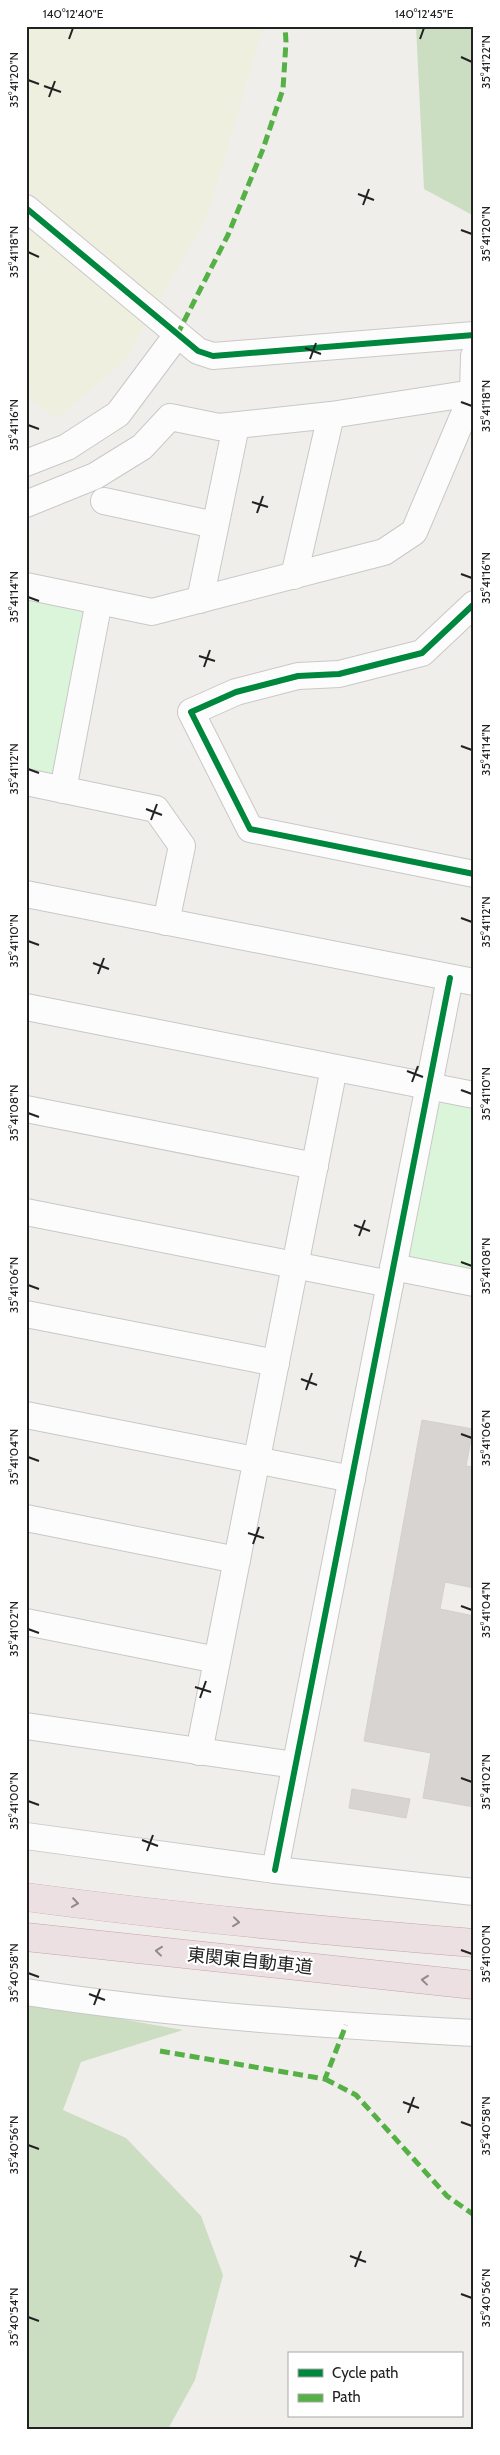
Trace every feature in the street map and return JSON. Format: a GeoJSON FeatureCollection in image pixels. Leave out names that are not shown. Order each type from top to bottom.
{"type":"FeatureCollection","features":[{"type":"Feature","properties":{"kind":"highway"},"geometry":{"type":"LineString","coordinates":[[26,1896],[109,1908],[338,1932],[474,1943]]}},
{"type":"Feature","properties":{"kind":"highway","name":"東関東自動車道"},"geometry":{"type":"LineString","coordinates":[[26,1937],[474,1985]]}},
{"type":"Feature","properties":{"kind":"street"},"geometry":{"type":"LineString","coordinates":[[26,208],[198,351],[213,356],[474,335]]}},
{"type":"Feature","properties":{"kind":"street"},"geometry":{"type":"LineString","coordinates":[[26,463],[67,447],[118,414],[177,334]]}},
{"type":"Feature","properties":{"kind":"street"},"geometry":{"type":"LineString","coordinates":[[26,586],[152,612],[384,552],[414,532],[473,393],[474,356]]}},
{"type":"Feature","properties":{"kind":"street"},"geometry":{"type":"LineString","coordinates":[[26,504],[95,476],[142,447],[170,417],[219,427],[236,426],[331,415],[473,393]]}},
{"type":"Feature","properties":{"kind":"street"},"geometry":{"type":"LineString","coordinates":[[294,576],[331,415]]}},
{"type":"Feature","properties":{"kind":"street"},"geometry":{"type":"LineString","coordinates":[[200,600],[236,426]]}},
{"type":"Feature","properties":{"kind":"street"},"geometry":{"type":"LineString","coordinates":[[104,501],[215,525]]}},
{"type":"Feature","properties":{"kind":"street"},"geometry":{"type":"LineString","coordinates":[[63,790],[99,601]]}},
{"type":"Feature","properties":{"kind":"street"},"geometry":{"type":"LineString","coordinates":[[474,604],[422,653],[339,674],[298,676],[236,692],[192,712],[250,829],[474,874]]}},
{"type":"Feature","properties":{"kind":"street"},"geometry":{"type":"LineString","coordinates":[[26,782],[156,809],[182,846],[166,922]]}},
{"type":"Feature","properties":{"kind":"street"},"geometry":{"type":"LineString","coordinates":[[26,894],[462,980],[429,1086],[275,1870]]}},
{"type":"Feature","properties":{"kind":"street"},"geometry":{"type":"LineString","coordinates":[[26,1007],[474,1095]]}},
{"type":"Feature","properties":{"kind":"street"},"geometry":{"type":"LineString","coordinates":[[199,1752],[334,1068]]}},
{"type":"Feature","properties":{"kind":"street"},"geometry":{"type":"LineString","coordinates":[[26,1109],[314,1166]]}},
{"type":"Feature","properties":{"kind":"street"},"geometry":{"type":"LineString","coordinates":[[26,1212],[295,1265],[474,1283]]}},
{"type":"Feature","properties":{"kind":"street"},"geometry":{"type":"LineString","coordinates":[[26,1314],[276,1363]]}},
{"type":"Feature","properties":{"kind":"street"},"geometry":{"type":"LineString","coordinates":[[26,1415],[352,1479]]}},
{"type":"Feature","properties":{"kind":"street"},"geometry":{"type":"LineString","coordinates":[[26,1518],[237,1560]]}},
{"type":"Feature","properties":{"kind":"street"},"geometry":{"type":"LineString","coordinates":[[26,1622],[217,1660]]}},
{"type":"Feature","properties":{"kind":"street"},"geometry":{"type":"LineString","coordinates":[[26,1726],[295,1765]]}},
{"type":"Feature","properties":{"kind":"street"},"geometry":{"type":"LineString","coordinates":[[26,1836],[275,1870],[474,1892]]}},
{"type":"Feature","properties":{"kind":"street"},"geometry":{"type":"LineString","coordinates":[[26,1992],[115,2006],[385,2028],[474,2033]]}},
{"type":"Feature","properties":{"kind":"green space"},"geometry":{"type":"Polygon","coordinates":[[[26,26],[263,27],[207,218],[125,360],[57,419],[26,395],[26,26]]]}},
{"type":"Feature","properties":{"kind":"green space"},"geometry":{"type":"Polygon","coordinates":[[[416,26],[474,26],[474,216],[424,189],[416,26]]]}},
{"type":"Feature","properties":{"kind":"green space"},"geometry":{"type":"Polygon","coordinates":[[[26,595],[87,609],[55,775],[26,769],[26,595]]]}},
{"type":"Feature","properties":{"kind":"green space"},"geometry":{"type":"Polygon","coordinates":[[[440,1100],[474,1107],[474,1273],[409,1261],[440,1100]]]}},
{"type":"Feature","properties":{"kind":"green space"},"geometry":{"type":"Polygon","coordinates":[[[26,2002],[183,2030],[81,2062],[63,2110],[126,2138],[201,2216],[223,2275],[195,2380],[168,2429],[26,2429],[26,2002]]]}},
{"type":"Feature","properties":{"kind":"building"},"geometry":{"type":"Polygon","coordinates":[[[422,1420],[473,1429],[466,1466],[474,1467],[474,1588],[445,1582],[440,1609],[474,1616],[474,1807],[423,1798],[431,1753],[364,1741],[422,1420]]]}},
{"type":"Feature","properties":{"kind":"building"},"geometry":{"type":"Polygon","coordinates":[[[352,1789],[410,1799],[406,1818],[349,1808],[352,1789]]]}},
{"type":"Feature","properties":{"kind":"marked path"},"geometry":{"type":"LineString","coordinates":[[177,335],[228,235],[263,149],[283,89],[286,42],[285,26]]}},
{"type":"Feature","properties":{"kind":"marked path"},"geometry":{"type":"LineString","coordinates":[[160,2051],[325,2079],[346,2025]]}},
{"type":"Feature","properties":{"kind":"marked path"},"geometry":{"type":"LineString","coordinates":[[325,2079],[356,2095],[447,2196],[474,2215]]}},
{"type":"Feature","properties":{"kind":"cycle path"},"geometry":{"type":"LineString","coordinates":[[26,208],[198,351],[213,356],[474,335]]}},
{"type":"Feature","properties":{"kind":"cycle path"},"geometry":{"type":"LineString","coordinates":[[474,604],[422,653],[339,674],[298,676],[236,692],[191,712],[250,829],[474,874]]}},
{"type":"Feature","properties":{"kind":"cycle path"},"geometry":{"type":"LineString","coordinates":[[275,1870],[450,978]]}}]}
